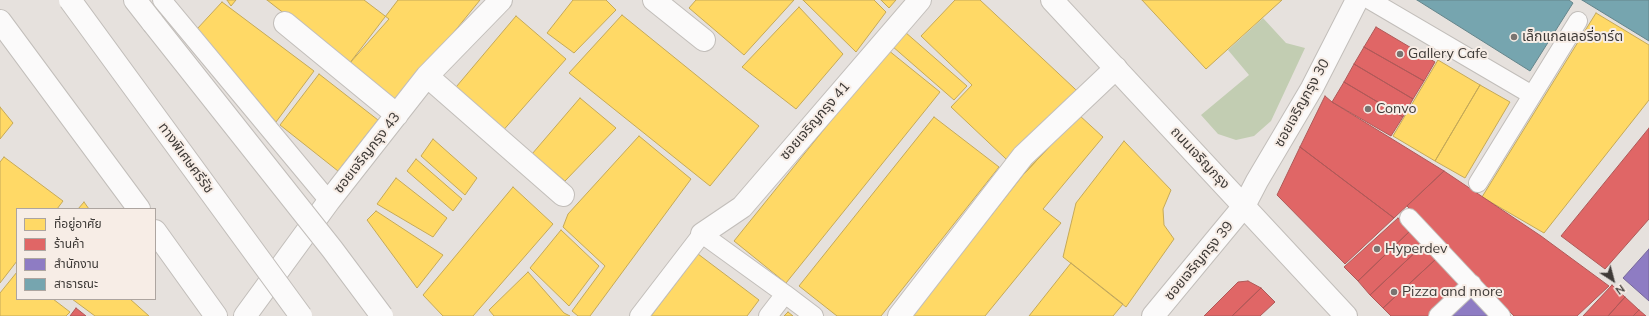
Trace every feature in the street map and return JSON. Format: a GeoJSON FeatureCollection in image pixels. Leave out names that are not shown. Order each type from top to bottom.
{"type":"FeatureCollection","features":[{"type":"Feature","properties":{"kind":"main road","name":"ทางพิเศษศรีรัช"},"geometry":{"type":"LineString","coordinates":[[70,0],[301,316]]}},
{"type":"Feature","properties":{"kind":"main road"},"geometry":{"type":"LineString","coordinates":[[135,0],[332,249],[382,316]]}},
{"type":"Feature","properties":{"kind":"main road","name":"ซอยเจริญกรุง 43"},"geometry":{"type":"LineString","coordinates":[[253,312],[329,201],[427,76],[501,0]]}},
{"type":"Feature","properties":{"kind":"main road"},"geometry":{"type":"LineString","coordinates":[[654,0],[704,40]]}},
{"type":"Feature","properties":{"kind":"main road","name":"ซอยเจริญกรุง 41"},"geometry":{"type":"LineString","coordinates":[[702,234],[742,207],[920,0]]}},
{"type":"Feature","properties":{"kind":"main road","name":"ถนนเจริญกรุง"},"geometry":{"type":"LineString","coordinates":[[1052,0],[1346,316]]}},
{"type":"Feature","properties":{"kind":"main road","name":"ซอยเจริญกรุง 30"},"geometry":{"type":"LineString","coordinates":[[1244,206],[1257,181],[1312,88],[1357,0]]}},
{"type":"Feature","properties":{"kind":"main road"},"geometry":{"type":"LineString","coordinates":[[0,21],[138,208]]}},
{"type":"Feature","properties":{"kind":"main road"},"geometry":{"type":"LineString","coordinates":[[285,23],[397,115]]}},
{"type":"Feature","properties":{"kind":"main road"},"geometry":{"type":"LineString","coordinates":[[899,316],[1024,156],[1116,68]]}},
{"type":"Feature","properties":{"kind":"main road"},"geometry":{"type":"LineString","coordinates":[[427,76],[563,195]]}},
{"type":"Feature","properties":{"kind":"main road","name":"ซอยเจริญกรุง 39"},"geometry":{"type":"LineString","coordinates":[[1153,316],[1244,206]]}},
{"type":"Feature","properties":{"kind":"main road"},"geometry":{"type":"LineString","coordinates":[[156,233],[216,316]]}},
{"type":"Feature","properties":{"kind":"lane"},"geometry":{"type":"LineString","coordinates":[[162,0],[329,201]]}},
{"type":"Feature","properties":{"kind":"lane"},"geometry":{"type":"LineString","coordinates":[[1370,0],[1532,95]]}},
{"type":"Feature","properties":{"kind":"lane"},"geometry":{"type":"LineString","coordinates":[[1478,183],[1578,21]]}},
{"type":"Feature","properties":{"kind":"lane"},"geometry":{"type":"LineString","coordinates":[[1409,218],[1501,316]]}},
{"type":"Feature","properties":{"kind":"lane"},"geometry":{"type":"LineString","coordinates":[[702,234],[814,316]]}},
{"type":"Feature","properties":{"kind":"lane","name":"ซอยเจริญกรุง 41"},"geometry":{"type":"LineString","coordinates":[[639,316],[702,234]]}},
{"type":"Feature","properties":{"kind":"lane"},"geometry":{"type":"LineString","coordinates":[[1438,316],[1472,284]]}},
{"type":"Feature","properties":{"kind":"lane"},"geometry":{"type":"LineString","coordinates":[[768,316],[784,294]]}},
{"type":"Feature","properties":{"kind":"green space"},"geometry":{"type":"Polygon","coordinates":[[[1263,18],[1286,43],[1305,48],[1271,121],[1254,136],[1236,140],[1218,134],[1201,115],[1249,75],[1228,50],[1263,18]]]}},
{"type":"Feature","properties":{"kind":"building: ที่อยู่อาศัย"},"geometry":{"type":"Polygon","coordinates":[[[227,0],[236,0],[231,6],[227,0]]]}},
{"type":"Feature","properties":{"kind":"building: ที่อยู่อาศัย"},"geometry":{"type":"Polygon","coordinates":[[[267,0],[364,0],[389,19],[349,64],[267,0]]]}},
{"type":"Feature","properties":{"kind":"building: ที่อยู่อาศัย"},"geometry":{"type":"Polygon","coordinates":[[[398,0],[480,0],[398,101],[349,64],[398,0]]]}},
{"type":"Feature","properties":{"kind":"building: ที่อยู่อาศัย"},"geometry":{"type":"Polygon","coordinates":[[[573,0],[606,0],[616,10],[574,53],[547,33],[573,0]]]}},
{"type":"Feature","properties":{"kind":"building: ที่อยู่อาศัย"},"geometry":{"type":"Polygon","coordinates":[[[696,0],[794,0],[744,55],[689,8],[696,0]]]}},
{"type":"Feature","properties":{"kind":"building: ที่อยู่อาศัย"},"geometry":{"type":"Polygon","coordinates":[[[803,0],[874,0],[886,12],[856,52],[803,0]]]}},
{"type":"Feature","properties":{"kind":"building: ที่อยู่อาศัย"},"geometry":{"type":"Polygon","coordinates":[[[881,0],[896,0],[889,8],[881,0]]]}},
{"type":"Feature","properties":{"kind":"building: ที่อยู่อาศัย"},"geometry":{"type":"Polygon","coordinates":[[[955,0],[980,0],[1090,103],[1023,175],[951,107],[972,85],[921,36],[955,0]]]}},
{"type":"Feature","properties":{"kind":"building: ที่อยู่อาศัย"},"geometry":{"type":"Polygon","coordinates":[[[1142,0],[1282,0],[1206,69],[1142,0]]]}},
{"type":"Feature","properties":{"kind":"building: ที่อยู่อาศัย"},"geometry":{"type":"Polygon","coordinates":[[[222,2],[314,71],[276,122],[197,29],[222,2]]]}},
{"type":"Feature","properties":{"kind":"building: ที่อยู่อาศัย"},"geometry":{"type":"Polygon","coordinates":[[[799,7],[843,54],[796,109],[742,67],[799,7]]]}},
{"type":"Feature","properties":{"kind":"building: ที่อยู่อาศัย"},"geometry":{"type":"Polygon","coordinates":[[[1596,13],[1649,45],[1649,100],[1544,233],[1482,197],[1596,13]]]}},
{"type":"Feature","properties":{"kind":"building: ที่อยู่อาศัย"},"geometry":{"type":"Polygon","coordinates":[[[622,15],[759,126],[710,186],[569,73],[622,15]]]}},
{"type":"Feature","properties":{"kind":"building: ที่อยู่อาศัย"},"geometry":{"type":"Polygon","coordinates":[[[516,16],[566,59],[500,134],[451,93],[516,16]]]}},
{"type":"Feature","properties":{"kind":"building: ที่อยู่อาศัย"},"geometry":{"type":"Polygon","coordinates":[[[905,32],[967,86],[954,100],[892,46],[905,32]]]}},
{"type":"Feature","properties":{"kind":"building: ที่อยู่อาศัย"},"geometry":{"type":"Polygon","coordinates":[[[888,50],[940,92],[786,283],[734,241],[888,50]]]}},
{"type":"Feature","properties":{"kind":"building: ที่อยู่อาศัย"},"geometry":{"type":"Polygon","coordinates":[[[1438,60],[1480,85],[1435,161],[1393,136],[1438,60]]]}},
{"type":"Feature","properties":{"kind":"building: ที่อยู่อาศัย"},"geometry":{"type":"Polygon","coordinates":[[[319,74],[378,120],[338,171],[280,125],[319,74]]]}},
{"type":"Feature","properties":{"kind":"building: ที่อยู่อาศัย"},"geometry":{"type":"Polygon","coordinates":[[[1480,85],[1510,102],[1465,178],[1435,161],[1480,85]]]}},
{"type":"Feature","properties":{"kind":"building: ที่อยู่อาศัย"},"geometry":{"type":"Polygon","coordinates":[[[580,98],[616,128],[565,181],[532,154],[580,98]]]}},
{"type":"Feature","properties":{"kind":"building: ที่อยู่อาศัย"},"geometry":{"type":"Polygon","coordinates":[[[0,107],[13,123],[0,139],[0,107]]]}},
{"type":"Feature","properties":{"kind":"building: ที่อยู่อาศัย"},"geometry":{"type":"Polygon","coordinates":[[[1079,115],[1103,137],[1043,209],[1061,223],[985,316],[912,316],[1023,175],[1079,115]]]}},
{"type":"Feature","properties":{"kind":"building: ที่อยู่อาศัย"},"geometry":{"type":"Polygon","coordinates":[[[934,117],[999,167],[881,316],[837,316],[799,286],[934,117]]]}},
{"type":"Feature","properties":{"kind":"building: ที่อยู่อาศัย"},"geometry":{"type":"Polygon","coordinates":[[[639,136],[691,179],[590,316],[578,316],[572,311],[605,266],[563,227],[568,214],[639,136]]]}},
{"type":"Feature","properties":{"kind":"building: ที่อยู่อาศัย"},"geometry":{"type":"Polygon","coordinates":[[[433,139],[477,178],[465,195],[421,156],[433,139]]]}},
{"type":"Feature","properties":{"kind":"building: ที่อยู่อาศัย"},"geometry":{"type":"Polygon","coordinates":[[[1124,141],[1171,190],[1163,209],[1164,225],[1174,239],[1126,307],[1063,257],[1076,203],[1124,141]]]}},
{"type":"Feature","properties":{"kind":"building: ที่อยู่อาศัย"},"geometry":{"type":"Polygon","coordinates":[[[4,157],[63,201],[58,208],[16,208],[16,262],[0,283],[0,162],[4,157]]]}},
{"type":"Feature","properties":{"kind":"building: ที่อยู่อาศัย"},"geometry":{"type":"Polygon","coordinates":[[[416,159],[462,199],[453,211],[407,171],[416,159]]]}},
{"type":"Feature","properties":{"kind":"building: ที่อยู่อาศัย"},"geometry":{"type":"Polygon","coordinates":[[[396,178],[447,218],[433,237],[377,204],[396,178]]]}},
{"type":"Feature","properties":{"kind":"building: ที่อยู่อาศัย"},"geometry":{"type":"Polygon","coordinates":[[[513,187],[553,224],[473,316],[443,316],[423,295],[513,187]]]}},
{"type":"Feature","properties":{"kind":"building: ที่อยู่อาศัย"},"geometry":{"type":"Polygon","coordinates":[[[84,202],[88,208],[79,208],[84,202]]]}},
{"type":"Feature","properties":{"kind":"building: ที่อยู่อาศัย"},"geometry":{"type":"Polygon","coordinates":[[[376,211],[443,255],[417,288],[367,220],[376,211]]]}},
{"type":"Feature","properties":{"kind":"building: ที่อยู่อาศัย"},"geometry":{"type":"Polygon","coordinates":[[[561,230],[599,266],[569,306],[530,268],[561,230]]]}},
{"type":"Feature","properties":{"kind":"building: ที่อยู่อาศัย"},"geometry":{"type":"Polygon","coordinates":[[[698,254],[759,300],[747,316],[651,316],[698,254]]]}},
{"type":"Feature","properties":{"kind":"building: ที่อยู่อาศัย"},"geometry":{"type":"Polygon","coordinates":[[[1071,263],[1123,304],[1113,316],[1029,316],[1071,263]]]}},
{"type":"Feature","properties":{"kind":"building: ที่อยู่อาศัย"},"geometry":{"type":"Polygon","coordinates":[[[528,272],[564,313],[570,316],[494,316],[489,310],[528,272]]]}},
{"type":"Feature","properties":{"kind":"building: ที่อยู่อาศัย"},"geometry":{"type":"Polygon","coordinates":[[[16,273],[16,300],[54,300],[70,312],[66,316],[0,316],[0,293],[16,273]]]}},
{"type":"Feature","properties":{"kind":"building: ที่อยู่อาศัย"},"geometry":{"type":"Polygon","coordinates":[[[73,300],[131,300],[149,316],[95,316],[73,300]]]}},
{"type":"Feature","properties":{"kind":"building: ที่อยู่อาศัย"},"geometry":{"type":"Polygon","coordinates":[[[788,312],[793,316],[784,316],[788,312]]]}},
{"type":"Feature","properties":{"kind":"building: ร้านค้า","name":"Gallery Cafe"},"geometry":{"type":"Polygon","coordinates":[[[1376,27],[1435,62],[1424,81],[1364,47],[1376,27]]]}},
{"type":"Feature","properties":{"kind":"building: ร้านค้า"},"geometry":{"type":"Polygon","coordinates":[[[1364,47],[1424,81],[1413,99],[1354,64],[1364,47]]]}},
{"type":"Feature","properties":{"kind":"building: ร้านค้า"},"geometry":{"type":"Polygon","coordinates":[[[1354,64],[1413,99],[1403,117],[1344,82],[1354,64]]]}},
{"type":"Feature","properties":{"kind":"building: ร้านค้า","name":"Convo"},"geometry":{"type":"Polygon","coordinates":[[[1344,82],[1403,117],[1391,136],[1332,102],[1344,82]]]}},
{"type":"Feature","properties":{"kind":"building: ร้านค้า"},"geometry":{"type":"Polygon","coordinates":[[[1325,96],[1332,102],[1444,171],[1394,218],[1300,147],[1325,96]]]}},
{"type":"Feature","properties":{"kind":"building: ร้านค้า"},"geometry":{"type":"Polygon","coordinates":[[[1649,128],[1649,219],[1605,269],[1561,236],[1649,128]]]}},
{"type":"Feature","properties":{"kind":"building: ร้านค้า"},"geometry":{"type":"Polygon","coordinates":[[[1300,147],[1394,218],[1345,264],[1277,195],[1300,147]]]}},
{"type":"Feature","properties":{"kind":"building: ร้านค้า"},"geometry":{"type":"Polygon","coordinates":[[[1444,171],[1541,236],[1609,286],[1577,316],[1514,316],[1407,206],[1444,171]]]}},
{"type":"Feature","properties":{"kind":"building: ร้านค้า","name":"Hyperdev"},"geometry":{"type":"Polygon","coordinates":[[[1398,218],[1410,231],[1358,281],[1344,267],[1398,218]]]}},
{"type":"Feature","properties":{"kind":"building: ร้านค้า"},"geometry":{"type":"Polygon","coordinates":[[[1410,231],[1423,245],[1370,295],[1358,281],[1410,231]]]}},
{"type":"Feature","properties":{"kind":"building: ร้านค้า"},"geometry":{"type":"Polygon","coordinates":[[[1423,245],[1436,259],[1383,308],[1370,295],[1423,245]]]}},
{"type":"Feature","properties":{"kind":"building: ร้านค้า"},"geometry":{"type":"Polygon","coordinates":[[[1436,259],[1461,285],[1429,316],[1391,316],[1383,308],[1436,259]]]}},
{"type":"Feature","properties":{"kind":"building: ร้านค้า"},"geometry":{"type":"Polygon","coordinates":[[[1248,281],[1261,288],[1232,316],[1204,316],[1238,282],[1248,281]]]}},
{"type":"Feature","properties":{"kind":"building: ร้านค้า"},"geometry":{"type":"Polygon","coordinates":[[[1612,285],[1625,297],[1608,316],[1583,316],[1612,285]]]}},
{"type":"Feature","properties":{"kind":"building: ร้านค้า"},"geometry":{"type":"Polygon","coordinates":[[[1261,288],[1275,302],[1260,316],[1232,316],[1261,288]]]}},
{"type":"Feature","properties":{"kind":"building: ร้านค้า"},"geometry":{"type":"Polygon","coordinates":[[[1625,297],[1639,310],[1633,316],[1608,316],[1625,297]]]}},
{"type":"Feature","properties":{"kind":"building: ร้านค้า"},"geometry":{"type":"Polygon","coordinates":[[[76,308],[86,316],[70,316],[76,308]]]}},
{"type":"Feature","properties":{"kind":"building: ร้านค้า"},"geometry":{"type":"Polygon","coordinates":[[[1639,310],[1646,316],[1633,316],[1639,310]]]}},
{"type":"Feature","properties":{"kind":"building: สำนักงาน"},"geometry":{"type":"Polygon","coordinates":[[[1649,249],[1649,301],[1623,278],[1649,249]]]}},
{"type":"Feature","properties":{"kind":"building: สำนักงาน"},"geometry":{"type":"Polygon","coordinates":[[[1469,294],[1488,316],[1445,316],[1469,294]]]}},
{"type":"Feature","properties":{"kind":"building: สาธารณะ","name":"เล็กแกลเลอรี่อาร์ต"},"geometry":{"type":"Polygon","coordinates":[[[1417,0],[1569,0],[1573,3],[1530,71],[1417,0]]]}},
{"type":"Feature","properties":{"kind":"building: สาธารณะ"},"geometry":{"type":"Polygon","coordinates":[[[1582,0],[1649,0],[1649,41],[1582,0]]]}},
{"type":"Feature","properties":{"kind":"place","name":"เล็กแกลเลอรี่อาร์ต"},"geometry":{"type":"Point","coordinates":[1514,37]}},
{"type":"Feature","properties":{"kind":"place","name":"Gallery Cafe"},"geometry":{"type":"Point","coordinates":[1400,54]}},
{"type":"Feature","properties":{"kind":"place","name":"Convo"},"geometry":{"type":"Point","coordinates":[1368,109]}},
{"type":"Feature","properties":{"kind":"place","name":"Hyperdev"},"geometry":{"type":"Point","coordinates":[1377,249]}},
{"type":"Feature","properties":{"kind":"place","name":"Pizza and more"},"geometry":{"type":"Point","coordinates":[1394,292]}}]}
